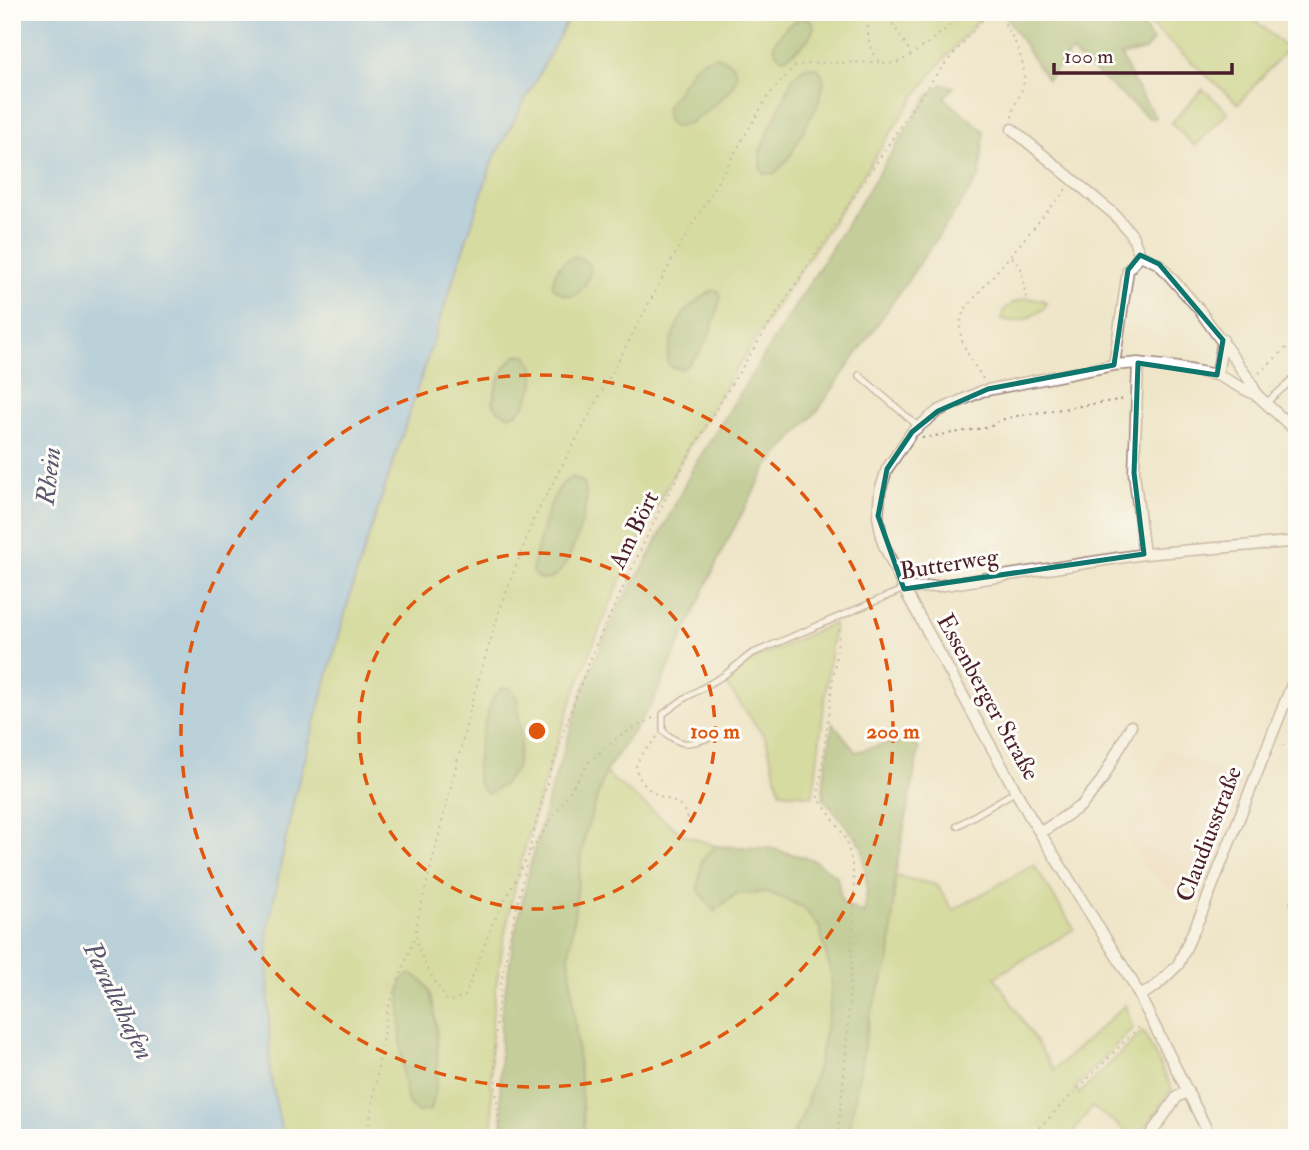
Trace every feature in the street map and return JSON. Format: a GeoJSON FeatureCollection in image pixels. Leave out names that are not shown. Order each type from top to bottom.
{"type":"FeatureCollection","features":[{"type":"Feature","properties":{"kind":"street"},"geometry":{"type":"LineString","coordinates":[[1012,129],[1114,214],[1132,235],[1140,255],[1158,264],[1198,308],[1223,340],[1262,400],[1297,432]]}},
{"type":"Feature","properties":{"kind":"street"},"geometry":{"type":"LineString","coordinates":[[1114,365],[1128,270],[1140,255]]}},
{"type":"Feature","properties":{"kind":"street"},"geometry":{"type":"LineString","coordinates":[[1217,375],[1223,340]]}},
{"type":"Feature","properties":{"kind":"street"},"geometry":{"type":"LineString","coordinates":[[1138,363],[1134,473],[1144,554]]}},
{"type":"Feature","properties":{"kind":"street","name":"Essenberger Straße"},"geometry":{"type":"LineString","coordinates":[[1211,1138],[1140,996],[1040,833],[904,589],[883,543],[878,516],[880,491],[887,469],[912,432],[938,411],[988,389],[1114,365],[1138,363],[1173,366],[1217,375],[1262,400]]}},
{"type":"Feature","properties":{"kind":"street","name":"Butterweg"},"geometry":{"type":"LineString","coordinates":[[904,589],[1144,554],[1297,543]]}},
{"type":"Feature","properties":{"kind":"street","name":"Claudiusstraße"},"geometry":{"type":"LineString","coordinates":[[1140,996],[1156,986],[1178,965],[1202,912],[1297,672]]}},
{"type":"Feature","properties":{"kind":"street"},"geometry":{"type":"LineString","coordinates":[[1040,833],[1082,804],[1102,780],[1130,726]]}},
{"type":"Feature","properties":{"kind":"street"},"geometry":{"type":"LineString","coordinates":[[1148,1138],[1177,1097],[1188,1091]]}},
{"type":"Feature","properties":{"kind":"lane"},"geometry":{"type":"LineString","coordinates":[[859,375],[919,427]]}},
{"type":"Feature","properties":{"kind":"lane"},"geometry":{"type":"LineString","coordinates":[[1262,400],[1297,376]]}},
{"type":"Feature","properties":{"kind":"lane","name":"Butterweg"},"geometry":{"type":"LineString","coordinates":[[663,714],[723,676],[751,654],[904,589]]}},
{"type":"Feature","properties":{"kind":"lane"},"geometry":{"type":"LineString","coordinates":[[663,714],[663,731],[672,739],[689,745],[709,738]]}},
{"type":"Feature","properties":{"kind":"lane"},"geometry":{"type":"LineString","coordinates":[[957,826],[1016,791]]}},
{"type":"Feature","properties":{"kind":"path"},"geometry":{"type":"LineString","coordinates":[[868,12],[869,41],[874,55],[882,62]]}},
{"type":"Feature","properties":{"kind":"path"},"geometry":{"type":"LineString","coordinates":[[885,12],[912,54]]}},
{"type":"Feature","properties":{"kind":"path"},"geometry":{"type":"LineString","coordinates":[[367,1138],[387,1011],[415,937],[471,707],[499,612],[533,520],[640,318],[768,96],[796,65],[891,64],[904,60],[966,12]]}},
{"type":"Feature","properties":{"kind":"path","name":"Am Bört"},"geometry":{"type":"LineString","coordinates":[[500,1138],[495,1090],[497,1015],[510,937],[546,790],[597,643],[645,540],[710,419],[911,110],[936,75],[989,12]]}},
{"type":"Feature","properties":{"kind":"path"},"geometry":{"type":"LineString","coordinates":[[997,12],[1023,61],[1024,83],[1012,112],[1012,129]]}},
{"type":"Feature","properties":{"kind":"path"},"geometry":{"type":"LineString","coordinates":[[988,389],[960,337],[960,318],[1074,180]]}},
{"type":"Feature","properties":{"kind":"path"},"geometry":{"type":"LineString","coordinates":[[1011,255],[1021,268],[1026,298]]}},
{"type":"Feature","properties":{"kind":"path"},"geometry":{"type":"LineString","coordinates":[[1250,381],[1297,338]]}},
{"type":"Feature","properties":{"kind":"path"},"geometry":{"type":"LineString","coordinates":[[907,441],[990,427],[1000,420],[1017,416],[1137,397]]}},
{"type":"Feature","properties":{"kind":"path"},"geometry":{"type":"LineString","coordinates":[[837,1138],[850,996],[854,886],[845,839],[818,799],[841,623],[838,617]]}},
{"type":"Feature","properties":{"kind":"path"},"geometry":{"type":"LineString","coordinates":[[415,937],[426,966],[448,1002],[465,996],[492,925],[528,856],[589,762],[619,736],[663,714]]}},
{"type":"Feature","properties":{"kind":"path"},"geometry":{"type":"LineString","coordinates":[[663,731],[639,757],[635,768],[643,783],[654,792],[679,804],[689,816],[691,830]]}},
{"type":"Feature","properties":{"kind":"path"},"geometry":{"type":"LineString","coordinates":[[1266,748],[1292,744],[1297,735]]}},
{"type":"Feature","properties":{"kind":"path"},"geometry":{"type":"LineString","coordinates":[[1029,1138],[1139,1026],[1152,1018]]}},
{"type":"Feature","properties":{"kind":"highlighted area"},"geometry":{"type":"Polygon","coordinates":[[[1140,255],[1159,264],[1223,340],[1217,375],[1138,363],[1134,473],[1144,554],[904,589],[878,516],[887,469],[912,432],[938,411],[988,389],[1114,365],[1128,270],[1140,255]]]}},
{"type":"Feature","properties":{"kind":"shaded area"},"geometry":{"type":"Polygon","coordinates":[[[1167,750],[1252,783],[1207,899],[1168,888],[1143,866],[1127,835],[1167,750]]]}},
{"type":"Feature","properties":{"kind":"green space"},"geometry":{"type":"Polygon","coordinates":[[[572,12],[985,12],[933,72],[907,108],[739,364],[672,477],[617,588],[558,741],[513,895],[501,954],[492,1028],[494,1138],[283,1138],[270,1072],[267,932],[293,802],[354,581],[492,162],[572,12]]]}},
{"type":"Feature","properties":{"kind":"green space"},"geometry":{"type":"Polygon","coordinates":[[[1003,12],[1150,12],[1142,25],[1153,41],[1145,50],[1121,56],[1156,118],[1149,118],[1071,52],[1047,80],[1003,12]]]}},
{"type":"Feature","properties":{"kind":"green space"},"geometry":{"type":"Polygon","coordinates":[[[1160,12],[1246,12],[1287,49],[1238,104],[1150,24],[1160,12]]]}},
{"type":"Feature","properties":{"kind":"green space"},"geometry":{"type":"Polygon","coordinates":[[[802,18],[810,20],[814,26],[810,36],[789,55],[784,58],[779,56],[774,43],[788,25],[802,18]]]}},
{"type":"Feature","properties":{"kind":"green space"},"geometry":{"type":"Polygon","coordinates":[[[718,56],[734,67],[736,79],[733,85],[701,116],[685,125],[673,127],[667,120],[666,108],[694,66],[718,56]]]}},
{"type":"Feature","properties":{"kind":"green space"},"geometry":{"type":"Polygon","coordinates":[[[804,67],[816,67],[821,72],[824,82],[818,104],[788,160],[775,173],[764,174],[760,168],[760,152],[793,77],[804,67]]]}},
{"type":"Feature","properties":{"kind":"green space"},"geometry":{"type":"Polygon","coordinates":[[[942,84],[954,87],[944,98],[984,131],[980,176],[818,410],[767,467],[725,545],[652,704],[605,773],[584,837],[569,955],[585,1138],[504,1138],[500,1090],[501,1015],[514,938],[547,803],[582,693],[601,644],[618,607],[646,563],[693,468],[916,114],[931,93],[942,84]]]}},
{"type":"Feature","properties":{"kind":"green space"},"geometry":{"type":"Polygon","coordinates":[[[1203,89],[1228,112],[1195,146],[1171,123],[1203,89]]]}},
{"type":"Feature","properties":{"kind":"green space"},"geometry":{"type":"Polygon","coordinates":[[[577,256],[591,267],[589,276],[574,296],[564,295],[553,287],[554,276],[563,264],[577,256]]]}},
{"type":"Feature","properties":{"kind":"green space"},"geometry":{"type":"Polygon","coordinates":[[[713,290],[718,290],[721,296],[703,346],[682,369],[671,367],[667,362],[668,356],[679,321],[690,307],[713,290]]]}},
{"type":"Feature","properties":{"kind":"green space"},"geometry":{"type":"Polygon","coordinates":[[[1026,298],[1043,300],[1046,303],[1045,308],[1024,320],[1002,319],[1003,311],[1026,298]]]}},
{"type":"Feature","properties":{"kind":"green space"},"geometry":{"type":"Polygon","coordinates":[[[520,354],[527,355],[534,367],[534,384],[526,404],[517,413],[509,416],[498,410],[493,403],[504,368],[520,354]]]}},
{"type":"Feature","properties":{"kind":"green space"},"geometry":{"type":"Polygon","coordinates":[[[573,477],[584,483],[584,514],[565,563],[553,577],[543,580],[537,578],[532,571],[541,533],[557,491],[573,477]]]}},
{"type":"Feature","properties":{"kind":"green space"},"geometry":{"type":"Polygon","coordinates":[[[834,623],[813,796],[780,792],[766,739],[725,683],[754,659],[834,623]]]}},
{"type":"Feature","properties":{"kind":"green space"},"geometry":{"type":"Polygon","coordinates":[[[503,688],[510,688],[517,698],[521,741],[516,769],[503,785],[488,794],[478,781],[478,758],[488,712],[495,695],[503,688]]]}},
{"type":"Feature","properties":{"kind":"green space"},"geometry":{"type":"Polygon","coordinates":[[[833,723],[856,752],[906,738],[919,749],[895,876],[890,959],[869,1018],[848,1138],[791,1138],[802,1117],[818,1066],[829,1012],[832,978],[820,928],[803,907],[768,892],[736,894],[714,911],[698,889],[702,860],[716,846],[769,848],[811,859],[837,876],[842,903],[864,914],[867,887],[862,845],[823,798],[833,723]]]}},
{"type":"Feature","properties":{"kind":"green space"},"geometry":{"type":"Polygon","coordinates":[[[605,773],[682,834],[716,846],[702,860],[714,911],[736,894],[768,892],[803,907],[820,928],[832,978],[829,1012],[818,1066],[802,1117],[791,1138],[585,1138],[569,955],[584,837],[605,773]]]}},
{"type":"Feature","properties":{"kind":"green space"},"geometry":{"type":"Polygon","coordinates":[[[1034,865],[1074,929],[995,977],[1054,1070],[1125,1005],[1133,1028],[1074,1089],[1079,1094],[1143,1031],[1172,1089],[1137,1138],[1092,1107],[1069,1138],[848,1138],[869,1018],[890,959],[895,876],[937,885],[953,910],[1034,865]]]}},
{"type":"Feature","properties":{"kind":"green space"},"geometry":{"type":"Polygon","coordinates":[[[410,974],[425,985],[434,1012],[437,1070],[436,1088],[429,1111],[418,1112],[411,1106],[404,1083],[400,990],[403,979],[410,974]]]}},
{"type":"Feature","properties":{"kind":"water"},"geometry":{"type":"Polygon","coordinates":[[[12,12],[572,12],[492,162],[354,581],[293,802],[267,933],[270,1072],[283,1138],[12,1138],[12,12]]]}},
{"type":"Feature","properties":{"kind":"water label","name":"Rhein"},"geometry":{"type":"Point","coordinates":[49,476]}},
{"type":"Feature","properties":{"kind":"water label","name":"Parallelhafen"},"geometry":{"type":"Point","coordinates":[118,1001]}}]}
